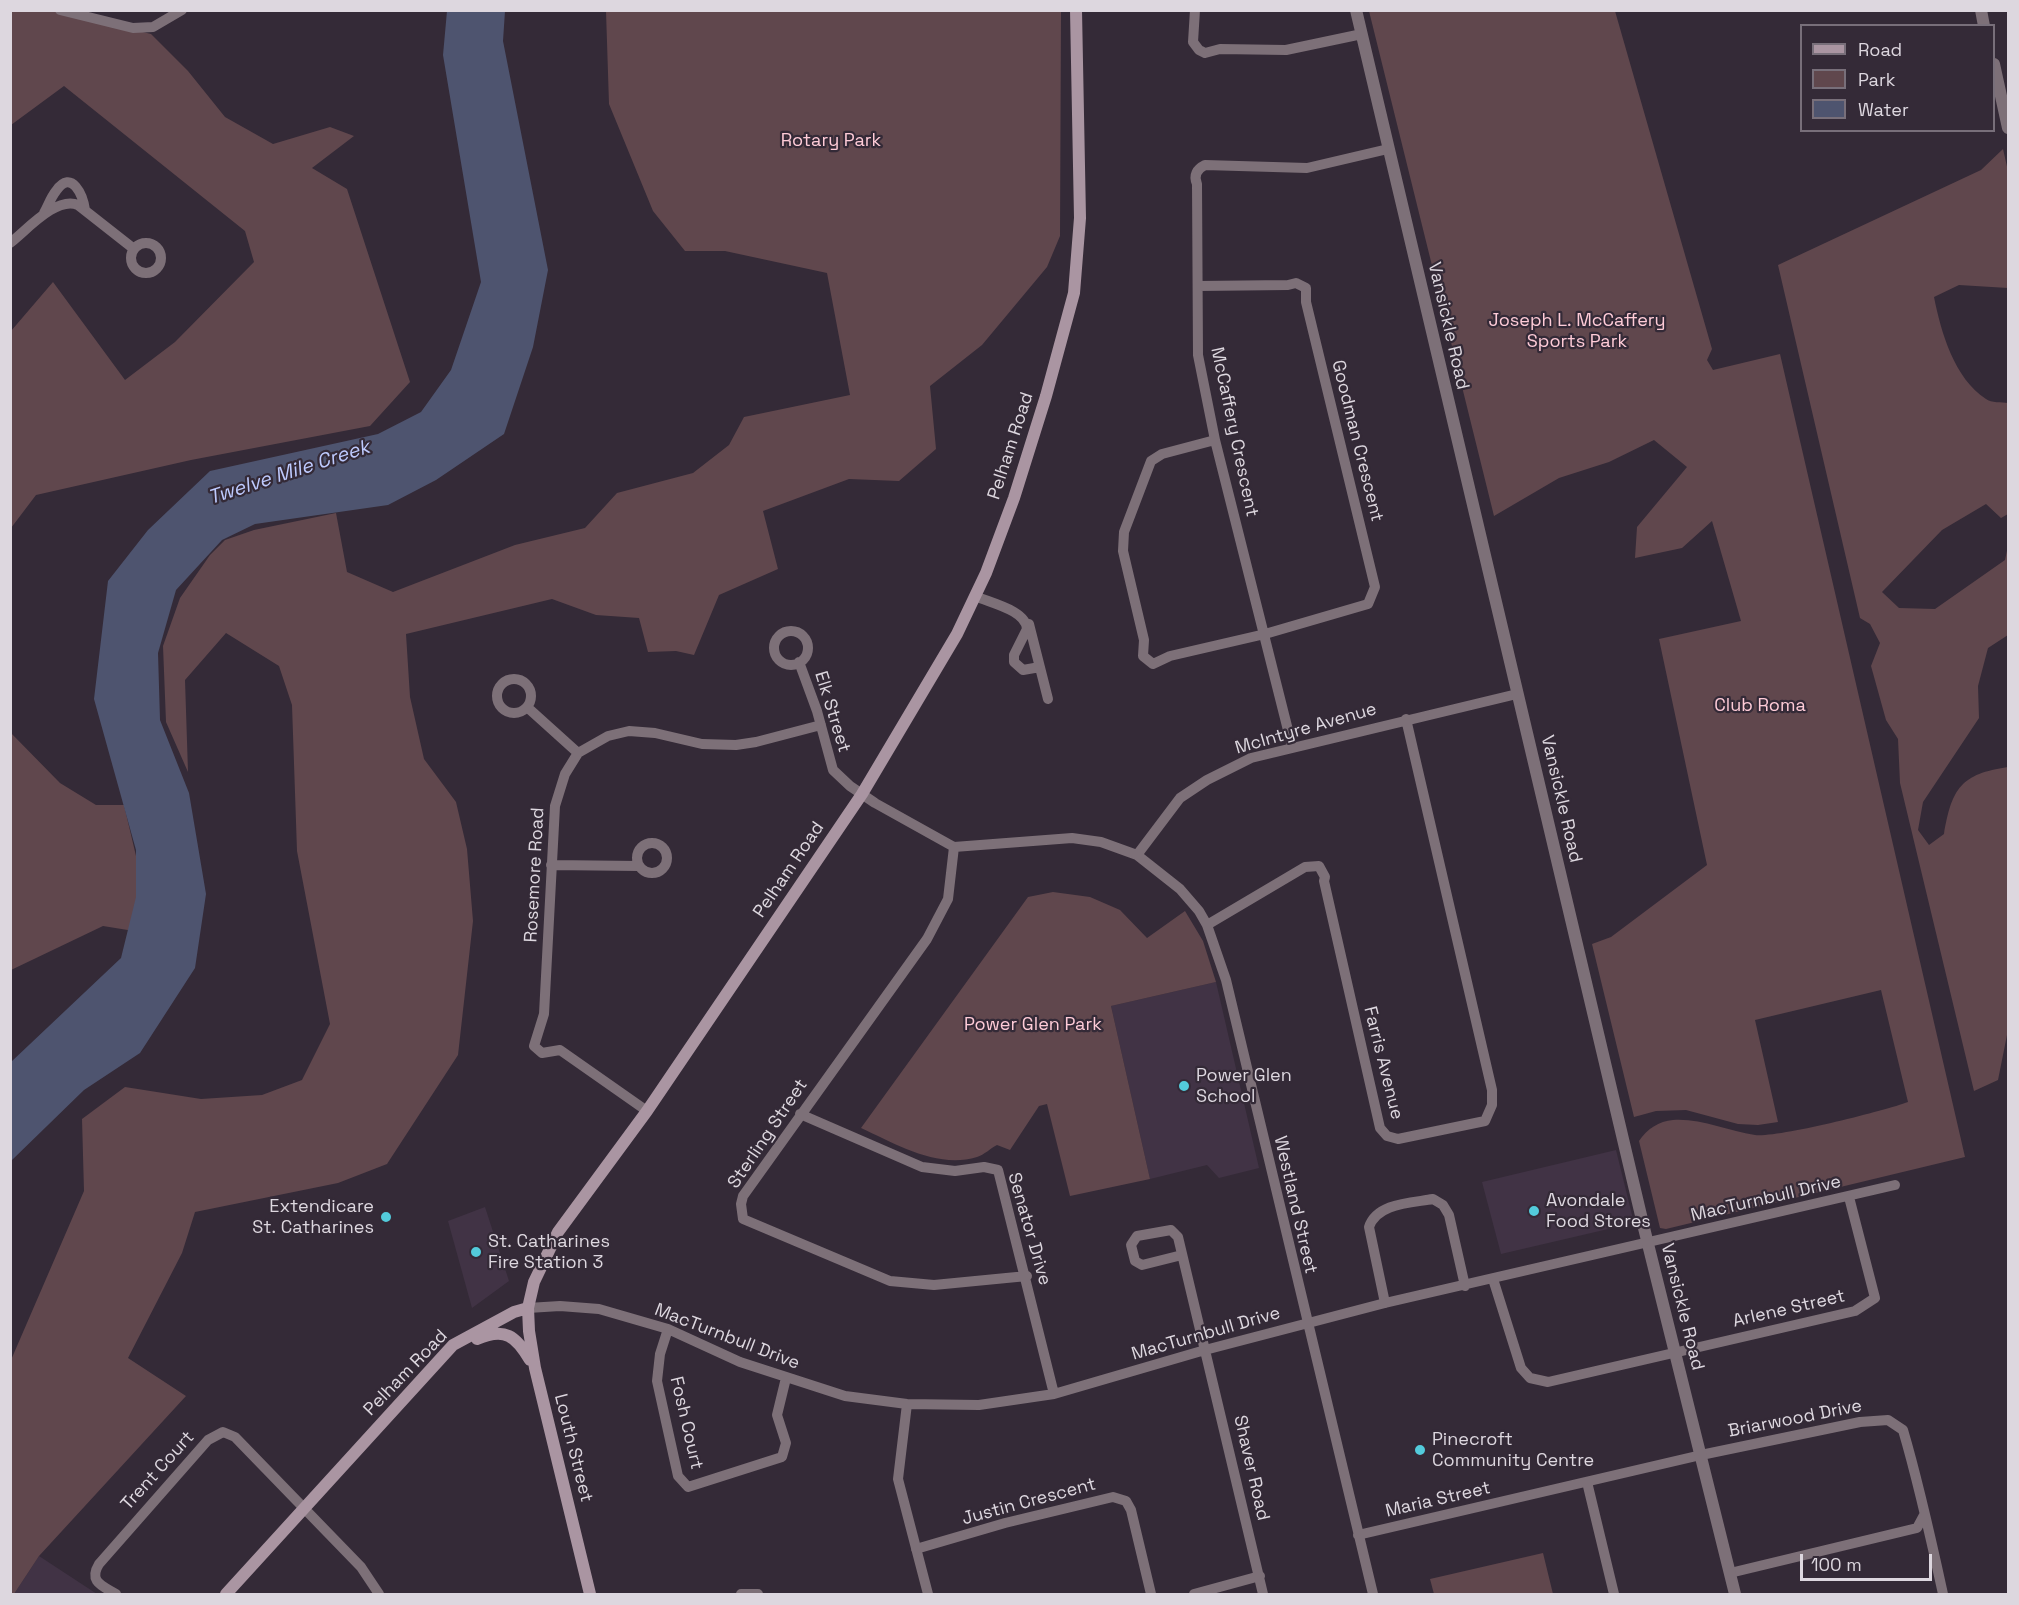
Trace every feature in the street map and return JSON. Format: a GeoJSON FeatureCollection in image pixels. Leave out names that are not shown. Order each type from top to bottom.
{"type":"FeatureCollection","features":[{"type":"Feature","properties":{"kind":"main road","name":"Pelham Road"},"geometry":{"type":"LineString","coordinates":[[225,1594],[306,1509],[453,1345],[514,1312],[528,1308],[534,1282],[558,1232],[646,1112],[862,794],[957,634],[975,596],[1017,489],[1046,396],[1074,293],[1080,218],[1076,10]]}},
{"type":"Feature","properties":{"kind":"main road","name":"Louth Street"},"geometry":{"type":"LineString","coordinates":[[528,1308],[535,1368],[590,1594]]}},
{"type":"Feature","properties":{"kind":"main road"},"geometry":{"type":"LineString","coordinates":[[453,1345],[489,1334],[502,1333],[520,1342],[535,1368]]}},
{"type":"Feature","properties":{"kind":"street"},"geometry":{"type":"LineString","coordinates":[[60,10],[133,27],[153,27],[182,10]]}},
{"type":"Feature","properties":{"kind":"street"},"geometry":{"type":"LineString","coordinates":[[1195,10],[1192,39],[1196,48],[1205,53],[1220,49],[1291,50],[1362,34]]}},
{"type":"Feature","properties":{"kind":"street","name":"Vansickle Road"},"geometry":{"type":"LineString","coordinates":[[1356,10],[1648,1244],[1735,1594]]}},
{"type":"Feature","properties":{"kind":"street"},"geometry":{"type":"LineString","coordinates":[[1995,69],[2008,128]]}},
{"type":"Feature","properties":{"kind":"street","name":"McCaffery Crescent"},"geometry":{"type":"LineString","coordinates":[[1292,746],[1215,440],[1198,356],[1197,184],[1195,177],[1201,167],[1210,165],[1307,168],[1388,149]]}},
{"type":"Feature","properties":{"kind":"street"},"geometry":{"type":"LineString","coordinates":[[41,218],[57,189],[67,184],[75,185],[81,191],[85,210]]}},
{"type":"Feature","properties":{"kind":"street"},"geometry":{"type":"LineString","coordinates":[[10,243],[54,207],[64,203],[76,204],[134,249]]}},
{"type":"Feature","properties":{"kind":"street","name":"Goodman Crescent"},"geometry":{"type":"LineString","coordinates":[[1198,286],[1296,283],[1306,288],[1306,302],[1372,576],[1374,596],[1368,603],[1265,634]]}},
{"type":"Feature","properties":{"kind":"street"},"geometry":{"type":"LineString","coordinates":[[1215,440],[1162,454],[1151,461],[1124,532],[1123,551],[1144,640],[1143,656],[1150,663],[1158,664],[1170,656],[1265,634]]}},
{"type":"Feature","properties":{"kind":"street"},"geometry":{"type":"LineString","coordinates":[[975,596],[1021,617],[1031,629],[1048,699]]}},
{"type":"Feature","properties":{"kind":"street"},"geometry":{"type":"LineString","coordinates":[[1021,617],[1028,629],[1014,655],[1015,664],[1025,670],[1040,667]]}},
{"type":"Feature","properties":{"kind":"street","name":"Elk Street"},"geometry":{"type":"LineString","coordinates":[[799,662],[821,725],[833,770],[862,794]]}},
{"type":"Feature","properties":{"kind":"street","name":"McIntyre Avenue"},"geometry":{"type":"LineString","coordinates":[[1137,855],[1180,798],[1207,780],[1251,758],[1292,746],[1517,693]]}},
{"type":"Feature","properties":{"kind":"street"},"geometry":{"type":"LineString","coordinates":[[527,706],[578,753],[608,736],[629,731],[655,733],[702,744],[736,745],[821,725]]}},
{"type":"Feature","properties":{"kind":"street","name":"Farris Avenue"},"geometry":{"type":"LineString","coordinates":[[1207,925],[1305,867],[1319,866],[1325,877],[1324,882],[1380,1128],[1386,1136],[1398,1139],[1485,1121],[1492,1105],[1492,1090],[1406,719]]}},
{"type":"Feature","properties":{"kind":"street","name":"Rosemore Road"},"geometry":{"type":"LineString","coordinates":[[578,753],[565,774],[556,797],[544,1014],[534,1046],[542,1053],[560,1050],[646,1112]]}},
{"type":"Feature","properties":{"kind":"street"},"geometry":{"type":"LineString","coordinates":[[862,794],[954,847]]}},
{"type":"Feature","properties":{"kind":"street","name":"Westland Street"},"geometry":{"type":"LineString","coordinates":[[954,847],[1072,838],[1101,842],[1137,855],[1180,889],[1199,910],[1207,925],[1226,980],[1306,1323],[1373,1594]]}},
{"type":"Feature","properties":{"kind":"street","name":"Sterling Street"},"geometry":{"type":"LineString","coordinates":[[954,847],[948,899],[927,939],[743,1196],[741,1204],[743,1219],[890,1281],[934,1285],[1026,1276]]}},
{"type":"Feature","properties":{"kind":"street"},"geometry":{"type":"LineString","coordinates":[[551,865],[639,866]]}},
{"type":"Feature","properties":{"kind":"street","name":"Senator Drive"},"geometry":{"type":"LineString","coordinates":[[800,1114],[922,1167],[955,1171],[984,1167],[998,1170],[1054,1394]]}},
{"type":"Feature","properties":{"kind":"street","name":"MacTurnbull Drive"},"geometry":{"type":"LineString","coordinates":[[528,1308],[560,1306],[599,1309],[668,1329],[740,1362],[845,1396],[907,1404],[980,1405],[1054,1394],[1205,1350],[1385,1303],[1648,1244],[1895,1185]]}},
{"type":"Feature","properties":{"kind":"street","name":"Arlene Street"},"geometry":{"type":"LineString","coordinates":[[1674,1352],[1855,1311],[1870,1303],[1875,1298],[1875,1289],[1849,1197]]}},
{"type":"Feature","properties":{"kind":"street"},"geometry":{"type":"LineString","coordinates":[[1385,1303],[1369,1227],[1372,1217],[1384,1209],[1433,1199],[1443,1205],[1449,1215],[1465,1286]]}},
{"type":"Feature","properties":{"kind":"street","name":"Shaver Road"},"geometry":{"type":"LineString","coordinates":[[1182,1255],[1142,1264],[1135,1261],[1131,1245],[1137,1236],[1171,1230],[1178,1237],[1263,1594]]}},
{"type":"Feature","properties":{"kind":"street"},"geometry":{"type":"LineString","coordinates":[[1493,1279],[1521,1368],[1530,1378],[1548,1382],[1674,1352]]}},
{"type":"Feature","properties":{"kind":"street","name":"Fosh Court"},"geometry":{"type":"LineString","coordinates":[[668,1329],[660,1354],[657,1381],[678,1476],[688,1487],[782,1457],[786,1443],[777,1415],[786,1378]]}},
{"type":"Feature","properties":{"kind":"street"},"geometry":{"type":"LineString","coordinates":[[907,1404],[898,1479],[927,1594]]}},
{"type":"Feature","properties":{"kind":"street","name":"Briarwood Drive"},"geometry":{"type":"LineString","coordinates":[[1701,1455],[1860,1422],[1888,1420],[1900,1425],[1920,1487],[1924,1515],[1943,1594]]}},
{"type":"Feature","properties":{"kind":"street","name":"Trent Court"},"geometry":{"type":"LineString","coordinates":[[116,1594],[99,1585],[95,1574],[97,1566],[215,1434],[223,1432],[235,1437],[306,1509]]}},
{"type":"Feature","properties":{"kind":"street","name":"Maria Street"},"geometry":{"type":"LineString","coordinates":[[1358,1535],[1701,1455]]}},
{"type":"Feature","properties":{"kind":"street"},"geometry":{"type":"LineString","coordinates":[[1587,1482],[1614,1594]]}},
{"type":"Feature","properties":{"kind":"street","name":"Justin Crescent"},"geometry":{"type":"LineString","coordinates":[[916,1549],[1005,1523],[1113,1497],[1126,1501],[1131,1510],[1151,1594]]}},
{"type":"Feature","properties":{"kind":"street"},"geometry":{"type":"LineString","coordinates":[[306,1509],[372,1580],[379,1594]]}},
{"type":"Feature","properties":{"kind":"street"},"geometry":{"type":"LineString","coordinates":[[1730,1573],[1917,1528],[1924,1515]]}},
{"type":"Feature","properties":{"kind":"street"},"geometry":{"type":"LineString","coordinates":[[1194,1594],[1260,1576]]}},
{"type":"Feature","properties":{"kind":"street"},"geometry":{"type":"LineString","coordinates":[[372,1580],[372,1594]]}},
{"type":"Feature","properties":{"kind":"street"},"geometry":{"type":"LineString","coordinates":[[741,1594],[758,1594]]}},
{"type":"Feature","properties":{"kind":"shaded area","name":"Power Glen School"},"geometry":{"type":"Polygon","coordinates":[[[1216,982],[1259,1168],[1219,1178],[1207,1165],[1150,1179],[1111,1006],[1216,982]]]}},
{"type":"Feature","properties":{"kind":"shaded area"},"geometry":{"type":"Polygon","coordinates":[[[1616,1150],[1634,1223],[1501,1254],[1482,1182],[1616,1150]]]}},
{"type":"Feature","properties":{"kind":"shaded area"},"geometry":{"type":"Polygon","coordinates":[[[485,1207],[509,1281],[472,1308],[448,1221],[485,1207]]]}},
{"type":"Feature","properties":{"kind":"shaded area"},"geometry":{"type":"Polygon","coordinates":[[[39,1556],[97,1594],[14,1594],[39,1556]]]}},
{"type":"Feature","properties":{"kind":"green space"},"geometry":{"type":"Polygon","coordinates":[[[11,11],[57,11],[151,34],[188,71],[225,117],[273,144],[330,127],[354,136],[312,168],[347,189],[410,382],[370,426],[191,460],[36,495],[11,528],[11,331],[53,282],[125,380],[175,342],[254,262],[245,231],[64,86],[11,125],[11,11]]]}},
{"type":"Feature","properties":{"kind":"green space","name":"Rotary Park"},"geometry":{"type":"Polygon","coordinates":[[[606,11],[1061,11],[1060,236],[1047,267],[982,345],[930,386],[936,449],[899,481],[849,479],[763,511],[778,569],[719,595],[694,655],[676,651],[648,652],[639,618],[596,615],[552,599],[406,634],[410,697],[424,759],[456,802],[467,849],[473,921],[458,1055],[387,1164],[338,1183],[195,1212],[182,1253],[128,1358],[186,1396],[39,1556],[14,1594],[11,1594],[11,1360],[84,1191],[82,1119],[125,1087],[201,1099],[262,1095],[302,1080],[330,1024],[297,851],[292,705],[279,666],[226,633],[185,680],[188,772],[166,722],[163,646],[180,598],[210,555],[225,540],[254,530],[336,513],[347,572],[393,592],[515,545],[585,528],[617,493],[693,473],[729,445],[744,417],[850,395],[827,273],[725,251],[685,251],[653,211],[609,104],[606,11]]]}},
{"type":"Feature","properties":{"kind":"green space"},"geometry":{"type":"Polygon","coordinates":[[[1369,11],[1615,11],[1712,349],[1707,360],[1713,370],[1780,354],[1965,1157],[1666,1229],[1660,1228],[1639,1141],[1658,1124],[1683,1120],[1755,1135],[1767,1135],[1831,1123],[1908,1102],[1881,990],[1755,1020],[1778,1122],[1758,1125],[1738,1124],[1686,1110],[1656,1111],[1634,1117],[1592,944],[1611,937],[1707,865],[1659,639],[1741,621],[1712,521],[1682,548],[1635,558],[1637,527],[1687,467],[1654,440],[1609,462],[1559,478],[1494,516],[1369,11]]]}},
{"type":"Feature","properties":{"kind":"green space"},"geometry":{"type":"Polygon","coordinates":[[[2003,149],[2008,171],[2008,288],[1959,285],[1934,297],[1945,339],[1965,379],[1988,400],[2008,403],[2008,514],[2001,518],[1986,504],[1942,530],[1882,592],[1899,608],[1935,609],[2005,560],[2008,546],[2008,635],[1988,648],[1978,686],[1979,718],[1923,802],[1918,830],[1929,845],[1944,834],[1951,805],[1961,786],[1979,774],[2008,767],[2008,1030],[1998,1080],[1974,1091],[1900,783],[1898,739],[1886,720],[1871,666],[1880,643],[1870,624],[1860,618],[1778,265],[1981,170],[2003,149]]]}},
{"type":"Feature","properties":{"kind":"green space"},"geometry":{"type":"Polygon","coordinates":[[[10,732],[60,783],[96,805],[124,805],[144,890],[140,932],[103,926],[11,970],[10,732]]]}},
{"type":"Feature","properties":{"kind":"green space","name":"Power Glen Park"},"geometry":{"type":"Polygon","coordinates":[[[1053,892],[1090,897],[1120,910],[1147,938],[1185,911],[1203,941],[1216,982],[1111,1006],[1150,1179],[1070,1196],[1047,1104],[1039,1106],[1010,1150],[997,1145],[980,1156],[962,1160],[947,1160],[917,1153],[861,1128],[1028,897],[1053,892]]]}},
{"type":"Feature","properties":{"kind":"green space"},"geometry":{"type":"Polygon","coordinates":[[[1543,1553],[1553,1594],[1434,1594],[1430,1579],[1543,1553]]]}},
{"type":"Feature","properties":{"kind":"water","name":"Twelve Mile Creek"},"geometry":{"type":"Polygon","coordinates":[[[447,11],[505,11],[503,41],[548,270],[533,347],[504,434],[436,480],[388,505],[255,524],[222,540],[176,590],[158,653],[160,720],[189,793],[206,894],[195,968],[140,1053],[84,1090],[11,1161],[11,1062],[121,958],[136,897],[136,850],[94,699],[108,581],[148,530],[210,471],[378,434],[421,412],[451,370],[481,282],[443,55],[447,11]]]}},
{"type":"Feature","properties":{"kind":"place","name":"Power Glen School"},"geometry":{"type":"Point","coordinates":[1184,1086]}},
{"type":"Feature","properties":{"kind":"place","name":"Avondale Food Stores"},"geometry":{"type":"Point","coordinates":[1534,1211]}},
{"type":"Feature","properties":{"kind":"place","name":"Extendicare St. Catharines"},"geometry":{"type":"Point","coordinates":[386,1217]}},
{"type":"Feature","properties":{"kind":"place","name":"St. Catharines Fire Station 3"},"geometry":{"type":"Point","coordinates":[476,1252]}},
{"type":"Feature","properties":{"kind":"place","name":"Pinecroft Community Centre"},"geometry":{"type":"Point","coordinates":[1420,1450]}},
{"type":"Feature","properties":{"kind":"park label","name":"Joseph L. McCaffery Sports Park"},"geometry":{"type":"Point","coordinates":[1577,331]}},
{"type":"Feature","properties":{"kind":"park label","name":"Club Roma"},"geometry":{"type":"Point","coordinates":[1760,706]}}]}
